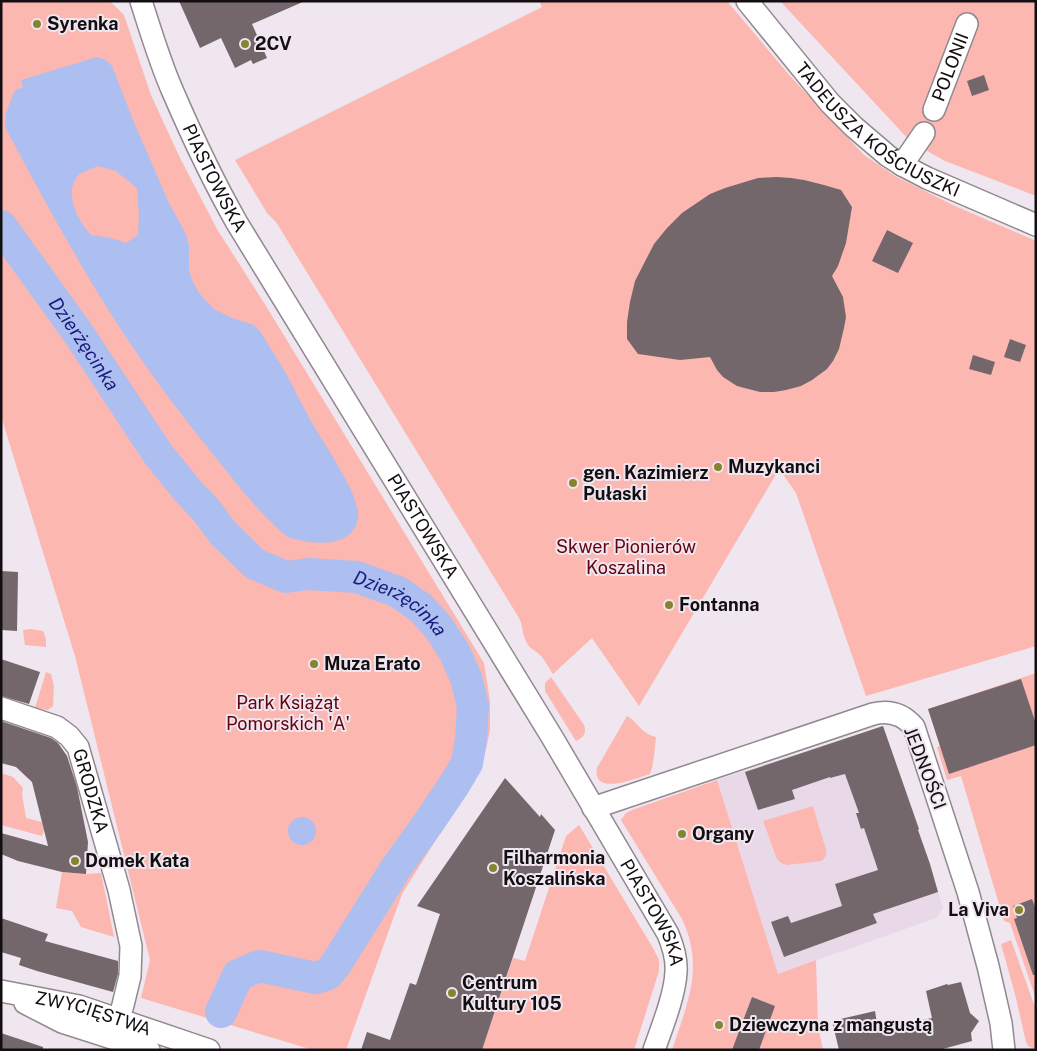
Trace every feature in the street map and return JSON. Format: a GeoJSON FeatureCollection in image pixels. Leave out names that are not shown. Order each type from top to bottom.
{"type":"FeatureCollection","features":[{"type":"Feature","properties":{"kind":"street","name":"PIASTOWSKA"},"geometry":{"type":"LineString","coordinates":[[140,1],[173,92],[217,186],[237,223],[542,720],[660,919],[673,945],[676,970],[675,982],[654,1050]]}},
{"type":"Feature","properties":{"kind":"street","name":"TADEUSZA KOŚCIUSZKI"},"geometry":{"type":"LineString","coordinates":[[746,1],[830,103],[888,156],[927,178],[1036,225]]}},
{"type":"Feature","properties":{"kind":"street","name":"POLONII"},"geometry":{"type":"LineString","coordinates":[[934,110],[967,24]]}},
{"type":"Feature","properties":{"kind":"street"},"geometry":{"type":"LineString","coordinates":[[902,165],[924,133]]}},
{"type":"Feature","properties":{"kind":"street","name":"GRODZKA"},"geometry":{"type":"LineString","coordinates":[[1,708],[57,727],[69,736],[78,747],[119,890],[131,946],[130,976],[116,1029]]}},
{"type":"Feature","properties":{"kind":"street","name":"JEDNOŚCI"},"geometry":{"type":"LineString","coordinates":[[593,808],[873,714],[888,712],[900,715],[914,727],[968,892],[1001,1023],[1004,1050]]}},
{"type":"Feature","properties":{"kind":"street","name":"ZWYCIĘSTWA"},"geometry":{"type":"LineString","coordinates":[[3,992],[62,1022],[116,1029],[209,1050]]}},
{"type":"Feature","properties":{"kind":"street","name":"ZWYCIĘSTWA"},"geometry":{"type":"LineString","coordinates":[[116,1029],[149,1050]]}},
{"type":"Feature","properties":{"kind":"shaded area"},"geometry":{"type":"Polygon","coordinates":[[[883,726],[919,829],[943,908],[936,918],[778,974],[717,780],[883,726]]]}},
{"type":"Feature","properties":{"kind":"green space","name":"Park Książąt Pomorskich 'A'"},"geometry":{"type":"Polygon","coordinates":[[[1,1],[110,1],[124,15],[151,95],[180,158],[217,229],[484,663],[490,701],[490,731],[482,766],[402,894],[346,1050],[313,1050],[141,998],[150,960],[75,656],[1,416],[1,1]]]}},
{"type":"Feature","properties":{"kind":"green space","name":"Skwer Pionierów Koszalina"},"geometry":{"type":"Polygon","coordinates":[[[539,1],[727,1],[790,76],[864,155],[895,176],[955,206],[1036,241],[1036,646],[866,696],[796,493],[777,466],[775,476],[639,706],[592,638],[553,674],[542,657],[528,645],[519,618],[276,222],[267,213],[235,160],[542,7],[539,1]]]}},
{"type":"Feature","properties":{"kind":"green space"},"geometry":{"type":"Polygon","coordinates":[[[780,1],[1036,1],[1036,196],[945,161],[911,142],[780,1]]]}},
{"type":"Feature","properties":{"kind":"green space"},"geometry":{"type":"Polygon","coordinates":[[[23,630],[43,631],[46,647],[25,645],[23,630]]]}},
{"type":"Feature","properties":{"kind":"green space"},"geometry":{"type":"Polygon","coordinates":[[[46,672],[51,674],[54,686],[53,706],[48,710],[35,708],[46,672]]]}},
{"type":"Feature","properties":{"kind":"green space"},"geometry":{"type":"Polygon","coordinates":[[[1036,673],[1036,999],[1010,923],[1004,921],[961,776],[947,780],[937,747],[940,746],[928,709],[1036,673]]]}},
{"type":"Feature","properties":{"kind":"green space"},"geometry":{"type":"Polygon","coordinates":[[[551,677],[584,725],[584,735],[576,741],[545,691],[545,683],[551,677]]]}},
{"type":"Feature","properties":{"kind":"green space"},"geometry":{"type":"Polygon","coordinates":[[[627,716],[646,733],[656,737],[650,774],[626,782],[608,784],[601,782],[597,777],[597,768],[627,716]]]}},
{"type":"Feature","properties":{"kind":"green space"},"geometry":{"type":"Polygon","coordinates":[[[1,773],[13,777],[23,788],[22,794],[26,818],[42,822],[44,830],[42,836],[1,825],[1,773]]]}},
{"type":"Feature","properties":{"kind":"green space"},"geometry":{"type":"Polygon","coordinates":[[[717,780],[778,974],[816,960],[818,1026],[823,1050],[672,1050],[688,1001],[691,985],[693,969],[689,937],[682,919],[621,820],[626,813],[632,810],[717,780]]]}},
{"type":"Feature","properties":{"kind":"green space"},"geometry":{"type":"Polygon","coordinates":[[[813,806],[826,850],[825,856],[821,861],[787,865],[781,863],[777,859],[763,821],[813,806]]]}},
{"type":"Feature","properties":{"kind":"green space"},"geometry":{"type":"Polygon","coordinates":[[[579,825],[659,960],[659,971],[634,1050],[482,1050],[513,958],[525,961],[566,836],[579,825]]]}},
{"type":"Feature","properties":{"kind":"green space"},"geometry":{"type":"Polygon","coordinates":[[[62,872],[101,873],[114,937],[81,927],[72,911],[56,908],[62,872]]]}},
{"type":"Feature","properties":{"kind":"green space"},"geometry":{"type":"Polygon","coordinates":[[[1011,940],[1036,1010],[1036,1047],[1034,1048],[1029,1047],[1026,1042],[1001,944],[1011,940]]]}},
{"type":"Feature","properties":{"kind":"water"},"geometry":{"type":"Polygon","coordinates":[[[97,57],[106,60],[112,66],[168,201],[186,234],[189,246],[189,271],[199,293],[214,309],[232,318],[254,325],[260,331],[287,375],[347,483],[357,508],[358,517],[356,526],[345,538],[320,543],[291,538],[282,533],[239,487],[152,375],[88,277],[5,127],[6,113],[15,90],[23,87],[21,80],[97,57]],[[98,166],[79,174],[72,188],[72,195],[74,207],[83,225],[91,235],[111,238],[126,243],[138,235],[137,188],[116,171],[98,166]]]}},
{"type":"Feature","properties":{"kind":"water"},"geometry":{"type":"Polygon","coordinates":[[[302,817],[312,821],[316,831],[312,841],[302,845],[292,841],[288,831],[292,821],[302,817]]]}},
{"type":"Feature","properties":{"kind":"building"},"geometry":{"type":"Polygon","coordinates":[[[179,1],[305,1],[252,24],[267,58],[253,64],[251,60],[235,68],[221,38],[200,48],[179,1]]]}},
{"type":"Feature","properties":{"kind":"building"},"geometry":{"type":"Polygon","coordinates":[[[984,75],[989,90],[972,96],[967,81],[984,75]]]}},
{"type":"Feature","properties":{"kind":"building"},"geometry":{"type":"Polygon","coordinates":[[[777,177],[804,180],[841,190],[852,207],[846,243],[838,266],[832,276],[843,297],[846,317],[839,349],[827,369],[801,386],[774,392],[760,392],[737,386],[723,377],[710,357],[680,360],[638,354],[627,339],[627,322],[635,281],[654,244],[682,213],[710,194],[758,178],[777,177]]]}},
{"type":"Feature","properties":{"kind":"building"},"geometry":{"type":"Polygon","coordinates":[[[887,230],[913,243],[898,273],[872,261],[887,230]]]}},
{"type":"Feature","properties":{"kind":"building"},"geometry":{"type":"Polygon","coordinates":[[[1010,339],[1026,345],[1020,362],[1004,357],[1010,339]]]}},
{"type":"Feature","properties":{"kind":"building"},"geometry":{"type":"Polygon","coordinates":[[[973,355],[995,362],[991,375],[969,369],[973,355]]]}},
{"type":"Feature","properties":{"kind":"building"},"geometry":{"type":"Polygon","coordinates":[[[1,571],[18,572],[17,631],[1,630],[1,571]]]}},
{"type":"Feature","properties":{"kind":"building"},"geometry":{"type":"Polygon","coordinates":[[[1,659],[40,672],[29,704],[1,696],[1,659]]]}},
{"type":"Feature","properties":{"kind":"building"},"geometry":{"type":"Polygon","coordinates":[[[1021,679],[1036,724],[1036,745],[949,774],[928,709],[1021,679]]]}},
{"type":"Feature","properties":{"kind":"building"},"geometry":{"type":"Polygon","coordinates":[[[1,721],[51,738],[58,743],[67,756],[77,787],[88,842],[86,874],[62,872],[18,861],[1,854],[1,833],[48,846],[32,782],[16,767],[1,763],[1,721]]]}},
{"type":"Feature","properties":{"kind":"building"},"geometry":{"type":"Polygon","coordinates":[[[883,726],[919,829],[938,892],[873,914],[877,923],[784,957],[771,922],[788,916],[791,923],[842,906],[835,884],[878,870],[864,828],[861,829],[856,813],[859,813],[845,774],[792,790],[795,799],[758,810],[745,772],[883,726]]]}},
{"type":"Feature","properties":{"kind":"building"},"geometry":{"type":"Polygon","coordinates":[[[505,778],[540,817],[541,814],[555,830],[482,1050],[361,1050],[367,1032],[390,1040],[410,983],[416,985],[440,914],[417,906],[505,778]]]}},
{"type":"Feature","properties":{"kind":"building"},"geometry":{"type":"Polygon","coordinates":[[[1032,899],[1036,909],[1036,975],[1033,975],[1014,919],[1017,918],[1013,906],[1032,899]]]}},
{"type":"Feature","properties":{"kind":"building"},"geometry":{"type":"Polygon","coordinates":[[[1,918],[48,934],[45,941],[118,961],[118,974],[113,992],[19,965],[21,958],[1,952],[1,918]]]}},
{"type":"Feature","properties":{"kind":"building"},"geometry":{"type":"Polygon","coordinates":[[[961,982],[970,1013],[979,1021],[971,1033],[972,1041],[939,1050],[839,1050],[832,1021],[875,1011],[878,1030],[932,1018],[926,991],[947,984],[961,982]]]}},
{"type":"Feature","properties":{"kind":"building"},"geometry":{"type":"Polygon","coordinates":[[[752,997],[775,1006],[759,1050],[732,1050],[752,997]]]}},
{"type":"Feature","properties":{"kind":"building"},"geometry":{"type":"Polygon","coordinates":[[[1,1033],[43,1047],[43,1050],[1,1050],[1,1033]]]}},
{"type":"Feature","properties":{"kind":"waterway","name":"Dzierżęcinka"},"geometry":{"type":"LineString","coordinates":[[1,226],[78,333],[158,454],[223,533],[255,564],[286,577],[308,574],[357,577],[398,592],[421,608],[439,628],[455,653],[466,678],[473,706],[467,763],[427,825],[396,868],[336,964],[328,974],[316,978],[259,966],[238,975],[221,1012]]}},
{"type":"Feature","properties":{"kind":"place","name":"Syrenka"},"geometry":{"type":"Point","coordinates":[37,24]}},
{"type":"Feature","properties":{"kind":"place","name":"2CV"},"geometry":{"type":"Point","coordinates":[245,44]}},
{"type":"Feature","properties":{"kind":"place","name":"Muzykanci"},"geometry":{"type":"Point","coordinates":[718,467]}},
{"type":"Feature","properties":{"kind":"place","name":"gen. Kazimierz Pułaski"},"geometry":{"type":"Point","coordinates":[573,483]}},
{"type":"Feature","properties":{"kind":"place","name":"Fontanna"},"geometry":{"type":"Point","coordinates":[669,605]}},
{"type":"Feature","properties":{"kind":"place","name":"Muza Erato"},"geometry":{"type":"Point","coordinates":[314,664]}},
{"type":"Feature","properties":{"kind":"place","name":"Organy"},"geometry":{"type":"Point","coordinates":[682,834]}},
{"type":"Feature","properties":{"kind":"place","name":"Domek Kata"},"geometry":{"type":"Point","coordinates":[75,861]}},
{"type":"Feature","properties":{"kind":"place","name":"Filharmonia Koszalińska"},"geometry":{"type":"Point","coordinates":[493,868]}},
{"type":"Feature","properties":{"kind":"place","name":"La Viva"},"geometry":{"type":"Point","coordinates":[1019,910]}},
{"type":"Feature","properties":{"kind":"place","name":"Centrum Kultury 105"},"geometry":{"type":"Point","coordinates":[452,993]}},
{"type":"Feature","properties":{"kind":"place","name":"Dziewczyna z mangustą"},"geometry":{"type":"Point","coordinates":[719,1025]}}]}
